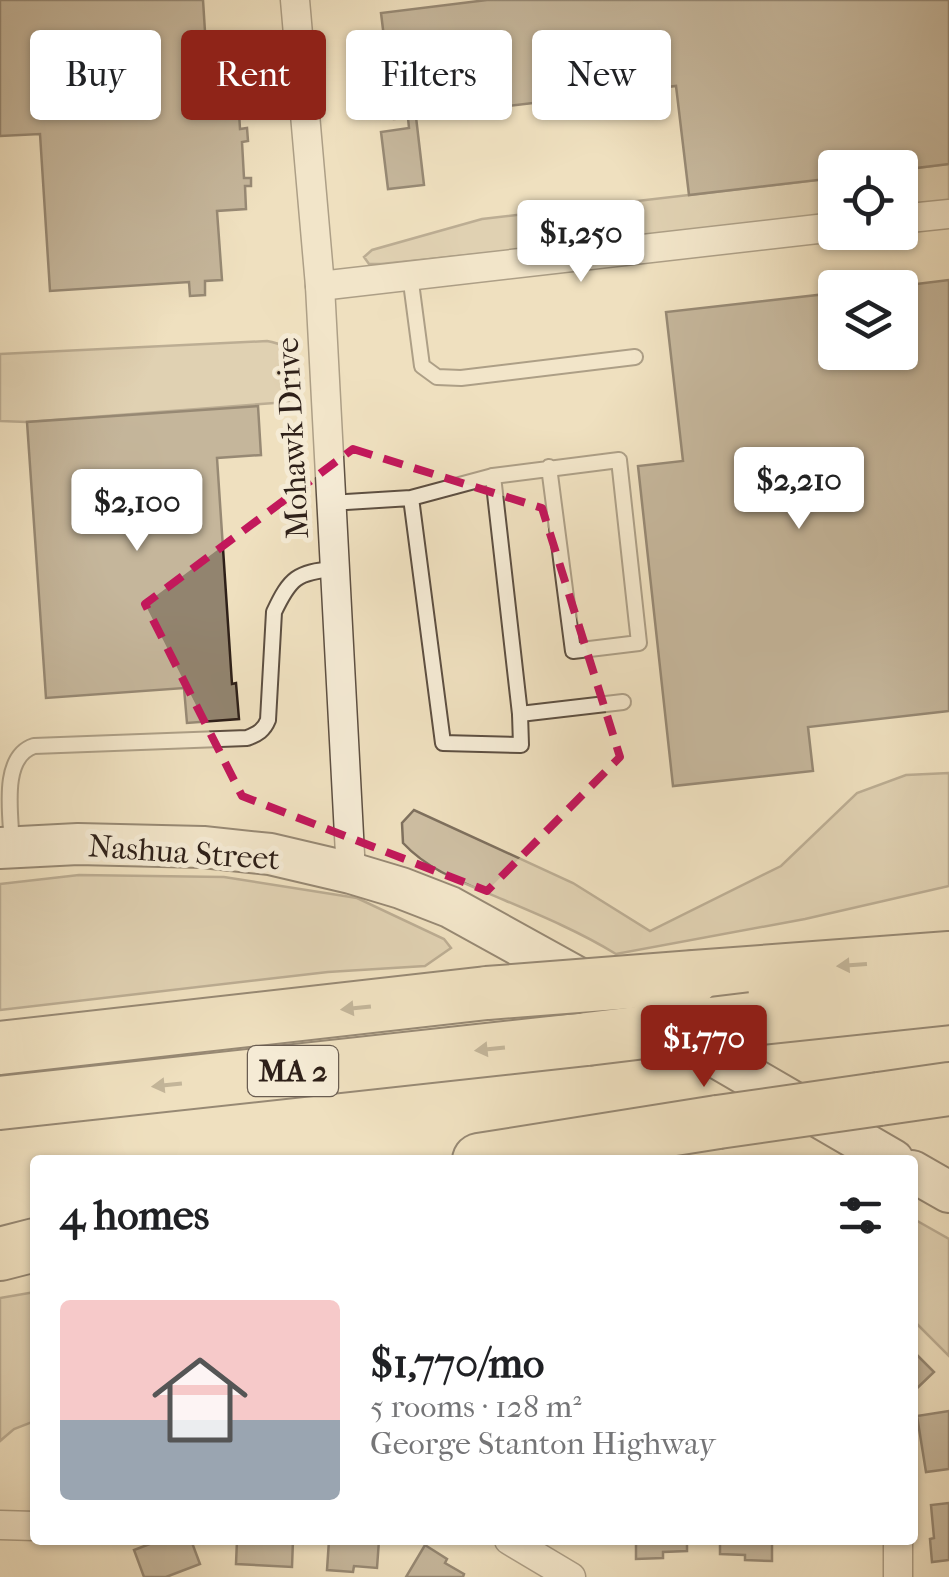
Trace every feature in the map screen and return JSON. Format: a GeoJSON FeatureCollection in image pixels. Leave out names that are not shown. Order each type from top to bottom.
{"type":"FeatureCollection","features":[{"type":"Feature","properties":{"kind":"highway"},"geometry":{"type":"LineString","coordinates":[[0,1048],[487,994],[949,958]]}},
{"type":"Feature","properties":{"kind":"highway","name":"MA 2"},"geometry":{"type":"LineString","coordinates":[[0,1104],[949,998]]}},
{"type":"Feature","properties":{"kind":"highway"},"geometry":{"type":"LineString","coordinates":[[511,1155],[949,1090]]}},
{"type":"Feature","properties":{"kind":"highway"},"geometry":{"type":"LineString","coordinates":[[0,1242],[30,1238]]}},
{"type":"Feature","properties":{"kind":"highway"},"geometry":{"type":"LineString","coordinates":[[0,1254],[30,1247]]}},
{"type":"Feature","properties":{"kind":"main road","name":"Nashua Street"},"geometry":{"type":"LineString","coordinates":[[6,848],[78,844],[203,847],[270,854],[401,888],[450,907],[550,960],[884,1155]]}},
{"type":"Feature","properties":{"kind":"main road"},"geometry":{"type":"LineString","coordinates":[[918,1174],[949,1192]]}},
{"type":"Feature","properties":{"kind":"street","name":"Mohawk Drive"},"geometry":{"type":"LineString","coordinates":[[294,0],[320,286],[352,873]]}},
{"type":"Feature","properties":{"kind":"street"},"geometry":{"type":"LineString","coordinates":[[918,217],[949,214]]}},
{"type":"Feature","properties":{"kind":"street"},"geometry":{"type":"LineString","coordinates":[[320,286],[818,228]]}},
{"type":"Feature","properties":{"kind":"street"},"geometry":{"type":"LineString","coordinates":[[0,1526],[30,1526]]}},
{"type":"Feature","properties":{"kind":"street"},"geometry":{"type":"LineString","coordinates":[[517,1545],[570,1577]]}},
{"type":"Feature","properties":{"kind":"street"},"geometry":{"type":"LineString","coordinates":[[898,1545],[898,1577]]}},
{"type":"Feature","properties":{"kind":"lane"},"geometry":{"type":"LineString","coordinates":[[410,275],[422,366],[437,377],[461,378],[636,357]]}},
{"type":"Feature","properties":{"kind":"lane"},"geometry":{"type":"LineString","coordinates":[[330,503],[411,498],[494,476],[549,468],[619,460],[640,643],[573,651],[549,468]]}},
{"type":"Feature","properties":{"kind":"lane"},"geometry":{"type":"LineString","coordinates":[[411,498],[443,743],[521,745],[494,476]]}},
{"type":"Feature","properties":{"kind":"lane"},"geometry":{"type":"LineString","coordinates":[[6,848],[10,771],[24,749],[248,738],[258,734],[268,720],[274,612],[290,584],[308,571],[334,569]]}},
{"type":"Feature","properties":{"kind":"lane"},"geometry":{"type":"LineString","coordinates":[[520,714],[624,702]]}},
{"type":"Feature","properties":{"kind":"highlighted area"},"geometry":{"type":"Polygon","coordinates":[[[353,449],[542,508],[620,757],[487,891],[242,796],[145,604],[353,449]]]}},
{"type":"Feature","properties":{"kind":"shaded area"},"geometry":{"type":"Polygon","coordinates":[[[949,164],[949,201],[918,204],[918,168],[949,164]]]}},
{"type":"Feature","properties":{"kind":"shaded area"},"geometry":{"type":"Polygon","coordinates":[[[818,180],[818,216],[381,264],[369,264],[364,257],[372,250],[482,219],[818,180]]]}},
{"type":"Feature","properties":{"kind":"shaded area"},"geometry":{"type":"Polygon","coordinates":[[[267,341],[285,346],[297,359],[301,384],[288,402],[0,421],[0,354],[267,341]]]}},
{"type":"Feature","properties":{"kind":"shaded area"},"geometry":{"type":"Polygon","coordinates":[[[949,773],[949,886],[805,919],[616,954],[450,876],[403,843],[402,823],[414,810],[573,883],[650,931],[781,866],[857,793],[906,775],[949,773]]]}},
{"type":"Feature","properties":{"kind":"shaded area"},"geometry":{"type":"Polygon","coordinates":[[[79,875],[224,877],[357,898],[444,939],[451,948],[425,966],[328,972],[0,1010],[0,884],[79,875]]]}},
{"type":"Feature","properties":{"kind":"shaded area"},"geometry":{"type":"Polygon","coordinates":[[[918,1221],[949,1239],[949,1356],[918,1325],[918,1221]]]}},
{"type":"Feature","properties":{"kind":"shaded area"},"geometry":{"type":"Polygon","coordinates":[[[30,1293],[30,1423],[14,1429],[0,1441],[0,1298],[30,1293]]]}},
{"type":"Feature","properties":{"kind":"building"},"geometry":{"type":"Polygon","coordinates":[[[0,0],[203,0],[205,30],[181,30],[181,120],[239,120],[240,129],[247,128],[248,141],[242,142],[244,178],[251,178],[251,186],[245,186],[246,209],[217,211],[222,280],[205,281],[205,295],[190,296],[189,282],[50,291],[40,134],[0,136],[0,0]]]}},
{"type":"Feature","properties":{"kind":"building"},"geometry":{"type":"Polygon","coordinates":[[[487,0],[949,0],[949,164],[918,168],[918,150],[818,150],[818,180],[689,195],[676,86],[671,87],[671,30],[532,30],[532,103],[512,106],[512,30],[383,30],[381,13],[487,0]]]}},
{"type":"Feature","properties":{"kind":"building"},"geometry":{"type":"Polygon","coordinates":[[[408,120],[416,120],[424,185],[388,189],[381,132],[409,128],[408,120]]]}},
{"type":"Feature","properties":{"kind":"building"},"geometry":{"type":"Polygon","coordinates":[[[949,280],[949,711],[808,727],[813,771],[673,786],[638,466],[683,461],[666,312],[818,295],[818,370],[918,370],[918,284],[949,280]]]}},
{"type":"Feature","properties":{"kind":"building"},"geometry":{"type":"Polygon","coordinates":[[[258,406],[261,455],[217,458],[232,684],[236,683],[239,719],[187,723],[184,688],[46,698],[27,422],[258,406]]]}},
{"type":"Feature","properties":{"kind":"building"},"geometry":{"type":"Polygon","coordinates":[[[918,1356],[934,1372],[918,1387],[918,1356]]]}},
{"type":"Feature","properties":{"kind":"building"},"geometry":{"type":"Polygon","coordinates":[[[949,1411],[949,1469],[926,1472],[918,1416],[949,1411]]]}},
{"type":"Feature","properties":{"kind":"building"},"geometry":{"type":"Polygon","coordinates":[[[949,1503],[949,1560],[932,1562],[931,1505],[949,1503]]]}},
{"type":"Feature","properties":{"kind":"building"},"geometry":{"type":"Polygon","coordinates":[[[147,1545],[193,1545],[200,1564],[166,1577],[144,1577],[134,1550],[147,1545]]]}},
{"type":"Feature","properties":{"kind":"building"},"geometry":{"type":"Polygon","coordinates":[[[237,1545],[293,1545],[292,1567],[236,1564],[237,1545]]]}},
{"type":"Feature","properties":{"kind":"building"},"geometry":{"type":"Polygon","coordinates":[[[329,1545],[379,1545],[377,1568],[354,1566],[353,1572],[327,1570],[329,1545]]]}},
{"type":"Feature","properties":{"kind":"building"},"geometry":{"type":"Polygon","coordinates":[[[425,1545],[447,1559],[445,1563],[463,1577],[406,1577],[425,1545]]]}},
{"type":"Feature","properties":{"kind":"building"},"geometry":{"type":"Polygon","coordinates":[[[636,1545],[687,1545],[687,1551],[663,1552],[663,1558],[636,1559],[636,1545]]]}},
{"type":"Feature","properties":{"kind":"building"},"geometry":{"type":"Polygon","coordinates":[[[720,1545],[772,1545],[772,1561],[720,1554],[720,1545]]]}}]}
